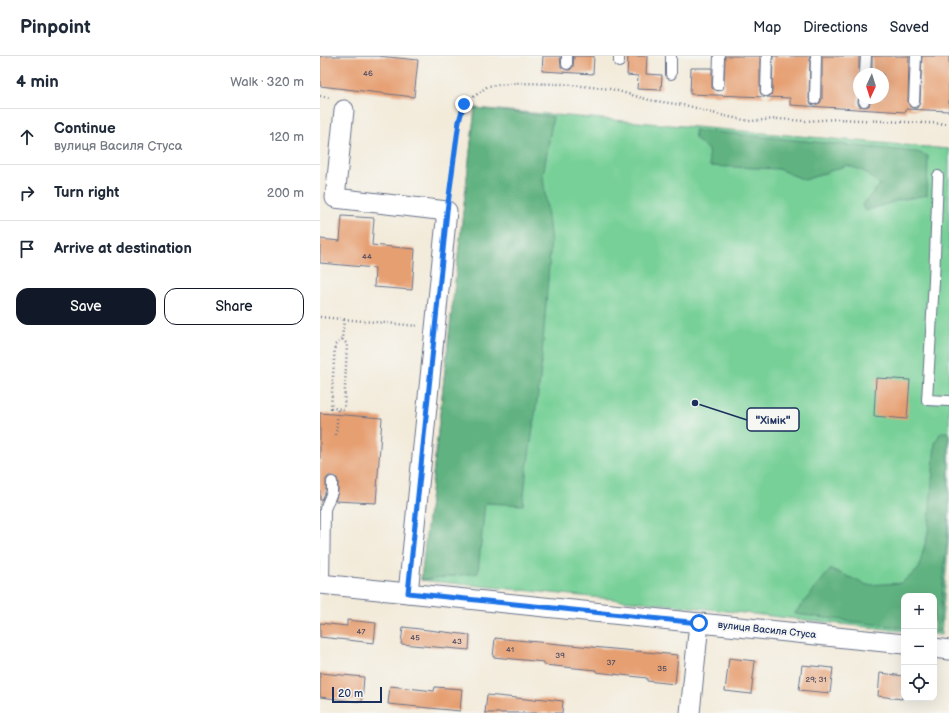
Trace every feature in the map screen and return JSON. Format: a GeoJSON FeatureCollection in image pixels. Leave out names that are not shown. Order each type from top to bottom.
{"type":"FeatureCollection","features":[{"type":"Feature","properties":{"kind":"street"},"geometry":{"type":"LineString","coordinates":[[344,110],[335,198],[447,211],[408,593]]}},
{"type":"Feature","properties":{"kind":"street","name":"вулиця Василя Стуса"},"geometry":{"type":"LineString","coordinates":[[322,584],[901,644]]}},
{"type":"Feature","properties":{"kind":"street"},"geometry":{"type":"LineString","coordinates":[[690,713],[699,623]]}},
{"type":"Feature","properties":{"kind":"street"},"geometry":{"type":"LineString","coordinates":[[937,648],[949,650]]}},
{"type":"Feature","properties":{"kind":"lane"},"geometry":{"type":"LineString","coordinates":[[671,56],[671,74]]}},
{"type":"Feature","properties":{"kind":"lane"},"geometry":{"type":"LineString","coordinates":[[718,85],[719,56]]}},
{"type":"Feature","properties":{"kind":"lane"},"geometry":{"type":"LineString","coordinates":[[766,91],[767,56]]}},
{"type":"Feature","properties":{"kind":"lane"},"geometry":{"type":"LineString","coordinates":[[814,99],[816,56]]}},
{"type":"Feature","properties":{"kind":"lane"},"geometry":{"type":"LineString","coordinates":[[865,68],[866,56]]}},
{"type":"Feature","properties":{"kind":"lane"},"geometry":{"type":"LineString","coordinates":[[914,102],[916,56]]}},
{"type":"Feature","properties":{"kind":"lane"},"geometry":{"type":"LineString","coordinates":[[938,176],[927,400],[949,401]]}},
{"type":"Feature","properties":{"kind":"lane"},"geometry":{"type":"LineString","coordinates":[[322,584],[325,509],[332,492],[332,482]]}},
{"type":"Feature","properties":{"kind":"path"},"geometry":{"type":"LineString","coordinates":[[447,211],[459,121],[464,104],[488,86],[518,83],[562,84],[611,89],[649,100],[689,106],[720,115],[749,121],[778,119],[805,121],[838,119],[949,124]]}},
{"type":"Feature","properties":{"kind":"path"},"geometry":{"type":"LineString","coordinates":[[320,316],[435,327]]}},
{"type":"Feature","properties":{"kind":"path"},"geometry":{"type":"LineString","coordinates":[[342,339],[347,344],[344,409],[338,409],[331,408],[335,345],[342,339],[344,319]]}},
{"type":"Feature","properties":{"kind":"path"},"geometry":{"type":"LineString","coordinates":[[336,435],[338,409]]}},
{"type":"Feature","properties":{"kind":"green space"},"geometry":{"type":"Polygon","coordinates":[[[475,108],[949,149],[949,534],[941,635],[937,634],[937,593],[901,593],[901,631],[681,606],[421,580],[475,108]]]}},
{"type":"Feature","properties":{"kind":"green space"},"geometry":{"type":"Polygon","coordinates":[[[475,108],[553,117],[543,176],[551,241],[540,380],[523,505],[485,503],[478,573],[421,580],[475,108]]]}},
{"type":"Feature","properties":{"kind":"green space"},"geometry":{"type":"Polygon","coordinates":[[[694,130],[917,152],[928,156],[927,195],[899,200],[865,211],[862,205],[880,185],[865,172],[847,165],[805,180],[778,169],[710,166],[708,150],[695,138],[694,130]]]}},
{"type":"Feature","properties":{"kind":"green space"},"geometry":{"type":"Polygon","coordinates":[[[941,432],[949,432],[949,513],[939,632],[937,632],[937,593],[901,593],[901,628],[794,614],[831,569],[867,585],[901,583],[918,570],[928,533],[935,443],[941,432]]]}},
{"type":"Feature","properties":{"kind":"building"},"geometry":{"type":"Polygon","coordinates":[[[320,56],[378,56],[418,60],[414,97],[320,86],[320,56]]]}},
{"type":"Feature","properties":{"kind":"building"},"geometry":{"type":"Polygon","coordinates":[[[543,56],[560,56],[561,67],[570,70],[573,67],[574,56],[594,56],[593,74],[542,71],[543,56]]]}},
{"type":"Feature","properties":{"kind":"building"},"geometry":{"type":"Polygon","coordinates":[[[628,56],[647,56],[646,74],[662,75],[661,90],[637,89],[638,76],[627,75],[628,56]]]}},
{"type":"Feature","properties":{"kind":"building"},"geometry":{"type":"Polygon","coordinates":[[[725,56],[760,56],[760,91],[765,97],[690,94],[691,68],[712,68],[712,88],[718,91],[723,89],[725,56]]]}},
{"type":"Feature","properties":{"kind":"building"},"geometry":{"type":"Polygon","coordinates":[[[773,56],[810,56],[809,99],[811,104],[815,105],[820,103],[822,99],[822,56],[859,56],[859,68],[853,68],[853,104],[858,104],[859,106],[865,107],[869,106],[870,104],[889,104],[889,68],[872,68],[872,56],[909,56],[908,102],[910,107],[917,108],[920,103],[922,56],[949,56],[949,111],[906,109],[906,112],[790,105],[790,98],[767,97],[771,95],[773,56]]]}},
{"type":"Feature","properties":{"kind":"building"},"geometry":{"type":"Polygon","coordinates":[[[342,216],[374,218],[372,245],[415,249],[412,290],[374,287],[375,268],[320,263],[320,239],[340,241],[342,216]]]}},
{"type":"Feature","properties":{"kind":"building"},"geometry":{"type":"Polygon","coordinates":[[[876,378],[910,380],[907,419],[874,416],[876,378]]]}},
{"type":"Feature","properties":{"kind":"building"},"geometry":{"type":"Polygon","coordinates":[[[320,413],[382,418],[376,503],[335,501],[338,492],[338,482],[337,478],[332,476],[329,476],[326,479],[326,491],[322,500],[320,500],[320,413]]]}},
{"type":"Feature","properties":{"kind":"building"},"geometry":{"type":"Polygon","coordinates":[[[347,620],[376,623],[374,643],[320,637],[320,623],[347,626],[347,620]]]}},
{"type":"Feature","properties":{"kind":"building"},"geometry":{"type":"Polygon","coordinates":[[[403,627],[470,635],[469,650],[401,644],[403,627]]]}},
{"type":"Feature","properties":{"kind":"building"},"geometry":{"type":"Polygon","coordinates":[[[495,638],[678,655],[675,684],[647,681],[647,678],[596,672],[596,670],[544,665],[544,662],[493,657],[495,638]]]}},
{"type":"Feature","properties":{"kind":"building"},"geometry":{"type":"Polygon","coordinates":[[[729,658],[755,661],[751,694],[725,691],[729,658]]]}},
{"type":"Feature","properties":{"kind":"building"},"geometry":{"type":"Polygon","coordinates":[[[802,665],[833,668],[830,693],[799,690],[802,665]]]}},
{"type":"Feature","properties":{"kind":"building"},"geometry":{"type":"Polygon","coordinates":[[[320,673],[364,677],[362,702],[320,697],[320,673]]]}},
{"type":"Feature","properties":{"kind":"building"},"geometry":{"type":"Polygon","coordinates":[[[880,673],[901,676],[901,699],[878,696],[880,673]]]}},
{"type":"Feature","properties":{"kind":"building"},"geometry":{"type":"Polygon","coordinates":[[[390,686],[434,691],[435,687],[462,689],[460,711],[388,704],[390,686]]]}},
{"type":"Feature","properties":{"kind":"building"},"geometry":{"type":"Polygon","coordinates":[[[487,695],[563,701],[562,713],[485,713],[487,695]]]}},
{"type":"Feature","properties":{"kind":"place","name":"\"Хімік\""},"geometry":{"type":"Point","coordinates":[695,403]}},
{"type":"Feature","properties":{"kind":"route"},"geometry":{"type":"LineString","coordinates":[[464,104],[459,121],[447,211],[408,593],[699,623]]}}]}
